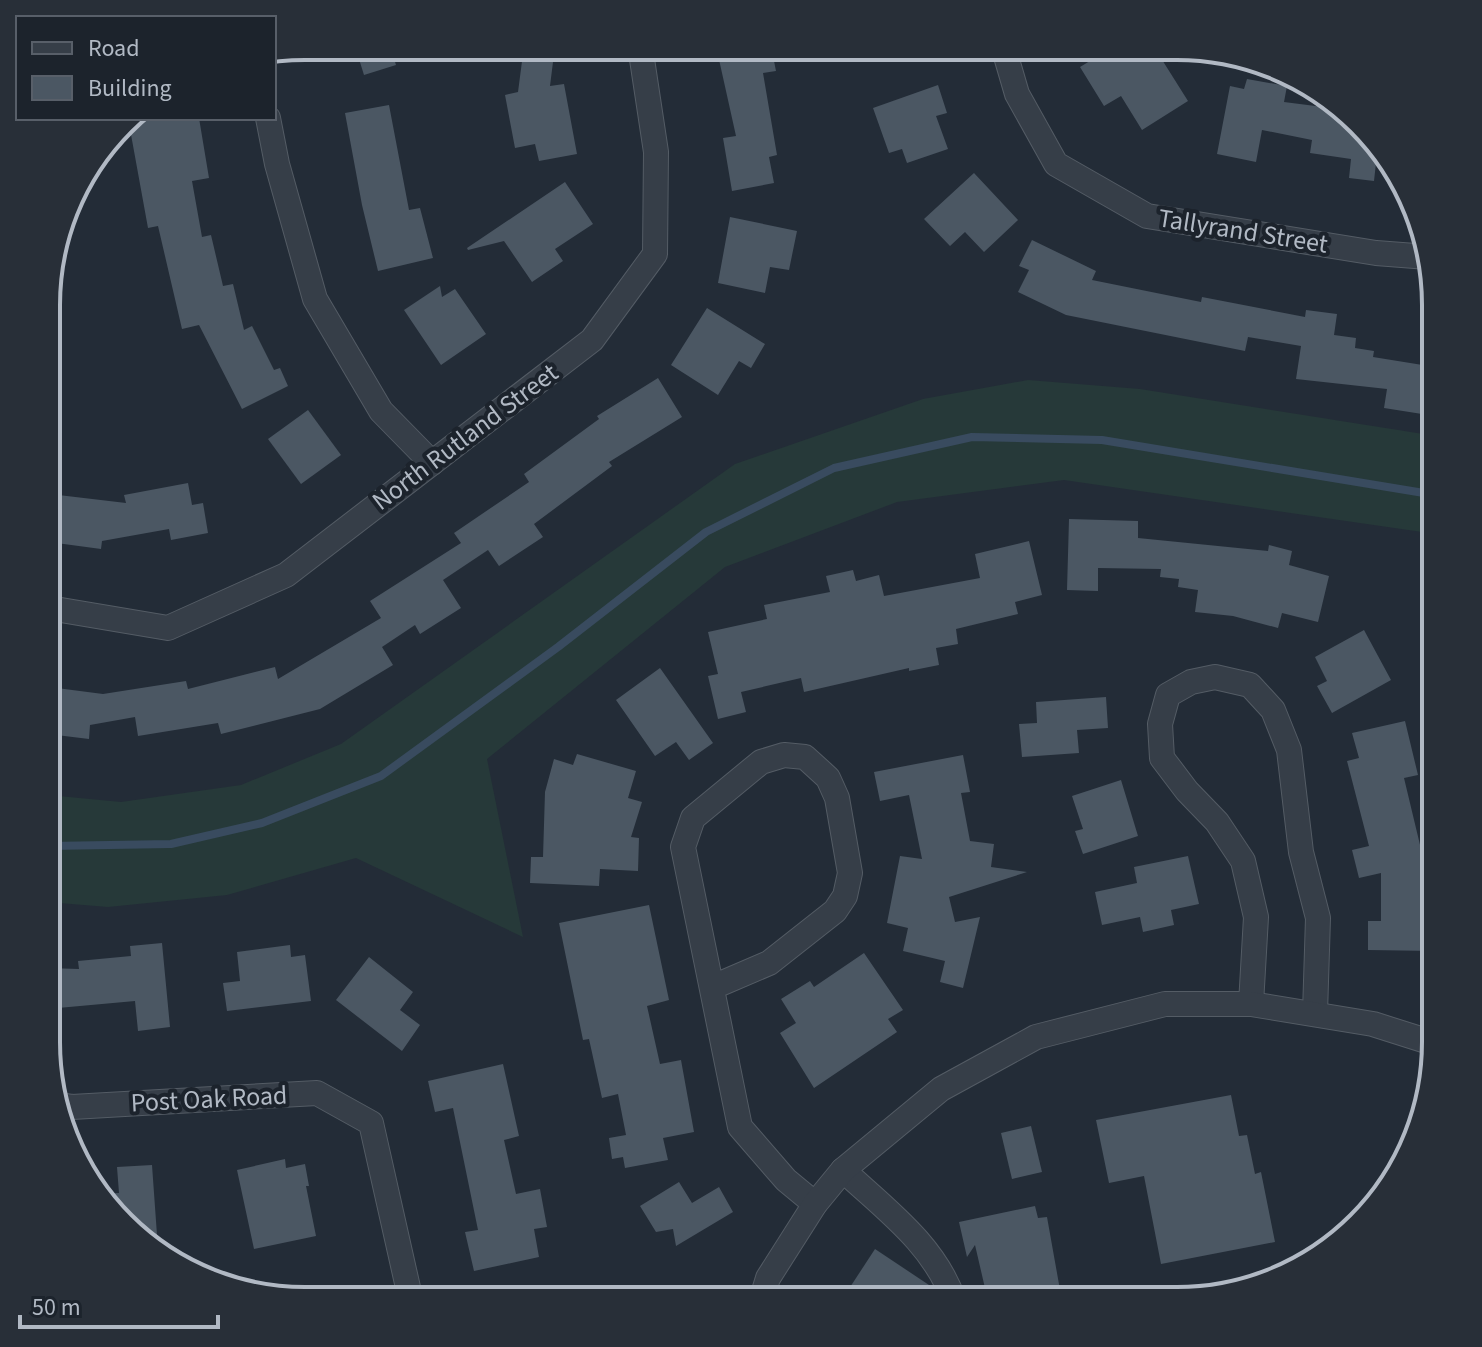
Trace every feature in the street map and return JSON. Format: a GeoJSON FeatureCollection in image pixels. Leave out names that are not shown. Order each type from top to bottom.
{"type":"FeatureCollection","features":[{"type":"Feature","properties":{"kind":"street","name":"North Rutland Street"},"geometry":{"type":"LineString","coordinates":[[60,610],[168,628],[286,575],[592,340],[655,254],[656,152],[642,60]]}},
{"type":"Feature","properties":{"kind":"street","name":"Tallyrand Street"},"geometry":{"type":"LineString","coordinates":[[1007,61],[1017,94],[1056,164],[1147,216],[1376,253],[1417,256]]}},
{"type":"Feature","properties":{"kind":"street"},"geometry":{"type":"LineString","coordinates":[[268,120],[277,164],[315,299],[381,411],[432,463]]}},
{"type":"Feature","properties":{"kind":"street"},"geometry":{"type":"LineString","coordinates":[[1251,1004],[1256,917],[1243,861],[1217,822],[1187,791],[1162,758],[1160,724],[1168,695],[1191,682],[1215,677],[1250,685],[1273,710],[1289,750],[1301,852],[1318,918],[1315,1013]]}},
{"type":"Feature","properties":{"kind":"street"},"geometry":{"type":"LineString","coordinates":[[713,987],[769,963],[835,911],[845,896],[850,873],[837,798],[828,778],[805,757],[784,755],[761,762],[693,818],[683,847],[740,1127],[786,1180],[815,1204]]}},
{"type":"Feature","properties":{"kind":"street"},"geometry":{"type":"LineString","coordinates":[[765,1286],[815,1204],[843,1170],[941,1089],[1036,1037],[1165,1004],[1251,1004],[1373,1024],[1422,1040]]}},
{"type":"Feature","properties":{"kind":"street","name":"Post Oak Road"},"geometry":{"type":"LineString","coordinates":[[70,1107],[317,1093],[371,1123],[408,1287]]}},
{"type":"Feature","properties":{"kind":"street"},"geometry":{"type":"LineString","coordinates":[[843,1170],[918,1239],[949,1286]]}},
{"type":"Feature","properties":{"kind":"shaded area"},"geometry":{"type":"Polygon","coordinates":[[[1028,380],[1140,389],[1421,434],[1421,532],[1064,480],[897,502],[725,567],[487,759],[523,937],[356,858],[227,895],[108,907],[61,903],[61,796],[121,802],[241,785],[341,744],[735,464],[923,399],[1028,380]]]}},
{"type":"Feature","properties":{"kind":"building"},"geometry":{"type":"Polygon","coordinates":[[[359,60],[394,60],[396,65],[364,75],[359,60]]]}},
{"type":"Feature","properties":{"kind":"building"},"geometry":{"type":"Polygon","coordinates":[[[522,60],[553,60],[550,86],[564,84],[577,154],[539,161],[535,144],[515,148],[505,95],[518,92],[522,60]]]}},
{"type":"Feature","properties":{"kind":"building"},"geometry":{"type":"Polygon","coordinates":[[[719,60],[774,61],[776,71],[763,73],[777,155],[769,157],[774,183],[732,191],[723,138],[736,136],[719,60]]]}},
{"type":"Feature","properties":{"kind":"building"},"geometry":{"type":"Polygon","coordinates":[[[1090,61],[1163,61],[1188,101],[1142,130],[1121,96],[1104,106],[1080,67],[1090,61]]]}},
{"type":"Feature","properties":{"kind":"building"},"geometry":{"type":"Polygon","coordinates":[[[1247,79],[1287,86],[1284,102],[1319,106],[1326,111],[1376,163],[1374,181],[1349,178],[1351,159],[1310,153],[1312,140],[1262,130],[1256,162],[1217,154],[1230,86],[1244,89],[1247,79]]]}},
{"type":"Feature","properties":{"kind":"building"},"geometry":{"type":"Polygon","coordinates":[[[938,85],[947,113],[936,116],[948,149],[907,163],[902,149],[889,153],[873,108],[938,85]]]}},
{"type":"Feature","properties":{"kind":"building"},"geometry":{"type":"Polygon","coordinates":[[[389,105],[409,210],[420,208],[433,258],[378,271],[345,113],[389,105]]]}},
{"type":"Feature","properties":{"kind":"building"},"geometry":{"type":"Polygon","coordinates":[[[145,120],[199,120],[209,178],[192,181],[202,237],[211,235],[223,286],[233,284],[244,330],[252,326],[274,370],[280,368],[288,386],[242,409],[199,325],[182,329],[158,226],[148,228],[131,134],[145,120]]]}},
{"type":"Feature","properties":{"kind":"building"},"geometry":{"type":"Polygon","coordinates":[[[974,173],[1018,220],[984,252],[965,232],[950,246],[924,219],[974,173]]]}},
{"type":"Feature","properties":{"kind":"building"},"geometry":{"type":"Polygon","coordinates":[[[565,182],[593,224],[555,249],[563,261],[532,282],[504,241],[468,250],[467,248],[565,182]]]}},
{"type":"Feature","properties":{"kind":"building"},"geometry":{"type":"Polygon","coordinates":[[[730,217],[797,231],[789,270],[770,267],[765,293],[718,283],[730,217]]]}},
{"type":"Feature","properties":{"kind":"building"},"geometry":{"type":"Polygon","coordinates":[[[1032,240],[1096,271],[1092,280],[1201,302],[1202,297],[1305,317],[1306,310],[1337,314],[1334,335],[1356,338],[1355,348],[1374,351],[1373,357],[1421,365],[1421,414],[1384,408],[1387,389],[1296,379],[1301,346],[1248,337],[1245,351],[1066,315],[1018,292],[1029,270],[1019,266],[1032,240]]]}},
{"type":"Feature","properties":{"kind":"building"},"geometry":{"type":"Polygon","coordinates":[[[440,286],[442,297],[455,289],[486,334],[441,365],[404,310],[440,286]]]}},
{"type":"Feature","properties":{"kind":"building"},"geometry":{"type":"Polygon","coordinates":[[[707,308],[765,344],[751,368],[739,361],[718,395],[671,365],[707,308]]]}},
{"type":"Feature","properties":{"kind":"building"},"geometry":{"type":"Polygon","coordinates":[[[658,378],[682,417],[609,462],[612,466],[534,524],[543,537],[499,566],[488,550],[443,580],[461,608],[420,634],[415,625],[382,647],[393,665],[320,709],[221,734],[218,723],[138,736],[135,717],[90,725],[89,739],[61,736],[61,688],[103,694],[186,681],[188,689],[275,667],[278,679],[381,618],[370,601],[461,543],[454,533],[529,482],[524,474],[599,419],[597,416],[658,378]]]}},
{"type":"Feature","properties":{"kind":"building"},"geometry":{"type":"Polygon","coordinates":[[[308,410],[341,455],[301,484],[268,439],[308,410]]]}},
{"type":"Feature","properties":{"kind":"building"},"geometry":{"type":"Polygon","coordinates":[[[188,483],[192,505],[203,503],[208,533],[171,540],[169,529],[102,541],[101,549],[60,544],[60,495],[126,503],[124,495],[188,483]]]}},
{"type":"Feature","properties":{"kind":"building"},"geometry":{"type":"Polygon","coordinates":[[[1069,519],[1138,521],[1138,538],[1268,551],[1269,545],[1292,551],[1289,565],[1329,576],[1318,622],[1282,613],[1278,628],[1233,616],[1195,612],[1198,590],[1178,587],[1179,579],[1160,577],[1161,569],[1098,568],[1098,591],[1067,590],[1069,519]]]}},
{"type":"Feature","properties":{"kind":"building"},"geometry":{"type":"Polygon","coordinates":[[[1029,541],[1042,595],[1015,602],[1018,614],[956,629],[958,644],[936,648],[939,665],[909,671],[909,668],[804,692],[801,678],[741,692],[746,712],[718,719],[708,676],[718,674],[708,632],[767,619],[764,605],[830,592],[826,576],[853,570],[856,581],[879,575],[884,596],[980,578],[975,554],[1029,541]]]}},
{"type":"Feature","properties":{"kind":"building"},"geometry":{"type":"Polygon","coordinates":[[[1364,630],[1391,680],[1332,713],[1317,686],[1327,681],[1315,657],[1364,630]]]}},
{"type":"Feature","properties":{"kind":"building"},"geometry":{"type":"Polygon","coordinates":[[[660,668],[713,743],[689,760],[676,742],[655,756],[616,700],[660,668]]]}},
{"type":"Feature","properties":{"kind":"building"},"geometry":{"type":"Polygon","coordinates":[[[1106,697],[1108,728],[1077,730],[1079,753],[1022,757],[1019,724],[1037,723],[1036,702],[1106,697]]]}},
{"type":"Feature","properties":{"kind":"building"},"geometry":{"type":"Polygon","coordinates":[[[1405,721],[1418,775],[1404,778],[1422,852],[1422,951],[1368,950],[1368,921],[1381,921],[1381,873],[1359,878],[1352,850],[1369,846],[1347,761],[1359,758],[1352,733],[1405,721]]]}},
{"type":"Feature","properties":{"kind":"building"},"geometry":{"type":"Polygon","coordinates":[[[577,754],[636,771],[628,798],[642,802],[631,837],[639,838],[638,871],[600,869],[599,886],[530,883],[531,857],[543,857],[545,792],[554,759],[573,765],[577,754]]]}},
{"type":"Feature","properties":{"kind":"building"},"geometry":{"type":"Polygon","coordinates":[[[963,755],[970,792],[961,793],[970,841],[994,844],[991,867],[1027,872],[949,897],[955,922],[980,917],[963,988],[940,982],[945,961],[903,951],[908,928],[887,923],[900,856],[922,859],[909,795],[880,801],[874,772],[963,755]]]}},
{"type":"Feature","properties":{"kind":"building"},"geometry":{"type":"Polygon","coordinates":[[[1121,780],[1138,836],[1083,854],[1075,831],[1083,829],[1072,796],[1121,780]]]}},
{"type":"Feature","properties":{"kind":"building"},"geometry":{"type":"Polygon","coordinates":[[[1188,856],[1199,904],[1171,910],[1174,925],[1143,932],[1140,917],[1102,925],[1095,892],[1137,883],[1134,867],[1188,856]]]}},
{"type":"Feature","properties":{"kind":"building"},"geometry":{"type":"Polygon","coordinates":[[[649,905],[669,1000],[647,1006],[660,1064],[681,1060],[694,1132],[663,1138],[668,1160],[625,1168],[623,1157],[612,1159],[609,1138],[626,1135],[618,1094],[602,1098],[589,1039],[583,1040],[559,923],[649,905]]]}},
{"type":"Feature","properties":{"kind":"building"},"geometry":{"type":"Polygon","coordinates":[[[162,943],[170,1027],[138,1031],[135,1001],[61,1008],[61,968],[79,969],[78,961],[131,956],[130,946],[162,943]]]}},
{"type":"Feature","properties":{"kind":"building"},"geometry":{"type":"Polygon","coordinates":[[[290,945],[291,957],[305,955],[311,1001],[227,1011],[223,983],[240,981],[237,952],[290,945]]]}},
{"type":"Feature","properties":{"kind":"building"},"geometry":{"type":"Polygon","coordinates":[[[864,953],[903,1010],[888,1019],[897,1032],[814,1088],[780,1033],[796,1023],[781,999],[810,981],[814,987],[864,953]]]}},
{"type":"Feature","properties":{"kind":"building"},"geometry":{"type":"Polygon","coordinates":[[[369,957],[413,992],[400,1010],[420,1025],[402,1051],[336,1000],[369,957]]]}},
{"type":"Feature","properties":{"kind":"building"},"geometry":{"type":"Polygon","coordinates":[[[503,1064],[519,1136],[504,1140],[516,1194],[540,1189],[547,1227],[534,1229],[539,1257],[474,1271],[465,1232],[478,1230],[453,1108],[435,1112],[428,1081],[503,1064]]]}},
{"type":"Feature","properties":{"kind":"building"},"geometry":{"type":"Polygon","coordinates":[[[1231,1095],[1239,1136],[1247,1135],[1255,1174],[1261,1172],[1275,1242],[1161,1264],[1144,1176],[1109,1183],[1096,1120],[1231,1095]]]}},
{"type":"Feature","properties":{"kind":"building"},"geometry":{"type":"Polygon","coordinates":[[[1031,1126],[1042,1172],[1012,1179],[1001,1133],[1031,1126]]]}},
{"type":"Feature","properties":{"kind":"building"},"geometry":{"type":"Polygon","coordinates":[[[285,1159],[286,1168],[305,1164],[316,1236],[254,1249],[237,1170],[285,1159]]]}},
{"type":"Feature","properties":{"kind":"building"},"geometry":{"type":"Polygon","coordinates":[[[152,1165],[157,1237],[113,1193],[119,1193],[117,1167],[152,1165]]]}},
{"type":"Feature","properties":{"kind":"building"},"geometry":{"type":"Polygon","coordinates":[[[679,1182],[692,1203],[719,1187],[733,1212],[676,1246],[673,1229],[656,1232],[640,1206],[679,1182]]]}},
{"type":"Feature","properties":{"kind":"building"},"geometry":{"type":"Polygon","coordinates":[[[1035,1206],[1038,1218],[1047,1217],[1059,1286],[985,1286],[975,1245],[967,1257],[959,1222],[1035,1206]]]}},
{"type":"Feature","properties":{"kind":"building"},"geometry":{"type":"Polygon","coordinates":[[[875,1249],[931,1286],[851,1286],[875,1249]]]}},
{"type":"Feature","properties":{"kind":"waterway"},"geometry":{"type":"LineString","coordinates":[[61,846],[171,844],[262,823],[381,776],[558,647],[706,532],[834,468],[972,437],[1102,440],[1421,493]]}}]}
